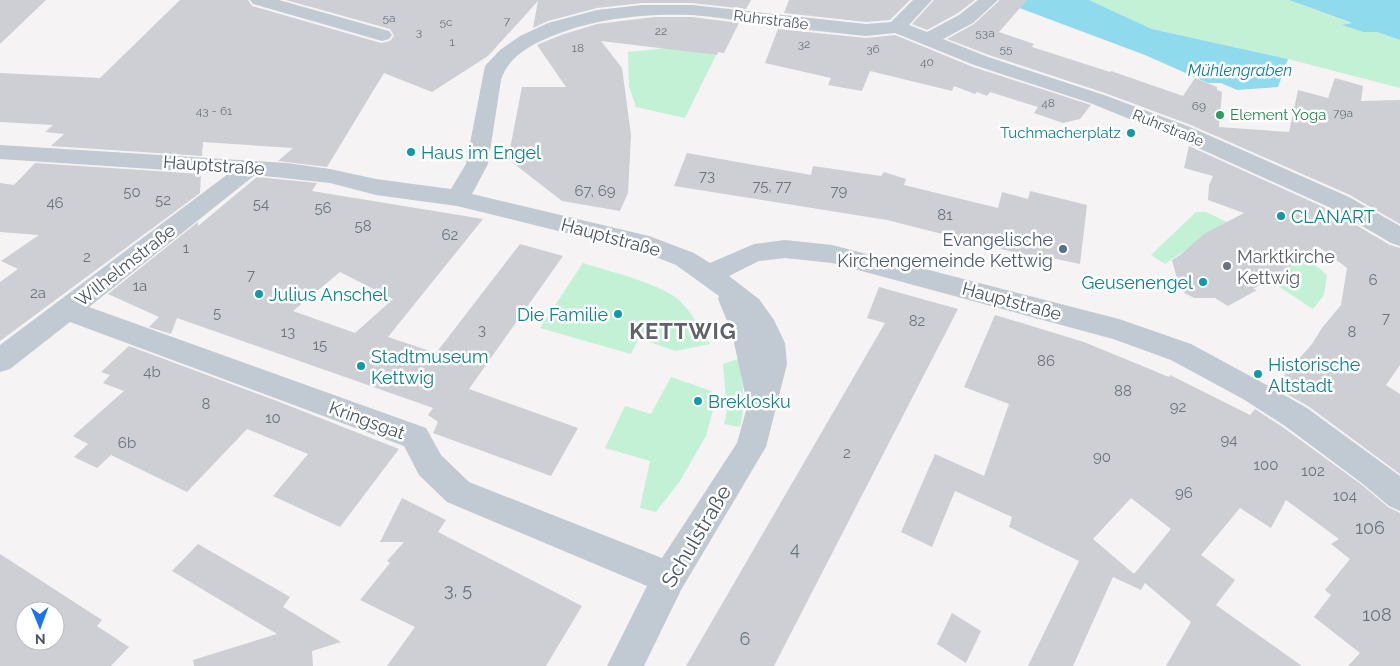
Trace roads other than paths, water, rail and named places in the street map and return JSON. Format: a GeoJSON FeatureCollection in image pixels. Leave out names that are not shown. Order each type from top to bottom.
{"type":"FeatureCollection","features":[{"type":"Feature","properties":{"kind":"street"},"geometry":{"type":"LineString","coordinates":[[259,0],[382,35]]}},
{"type":"Feature","properties":{"kind":"street"},"geometry":{"type":"LineString","coordinates":[[897,27],[924,0]]}},
{"type":"Feature","properties":{"kind":"street"},"geometry":{"type":"LineString","coordinates":[[928,39],[966,19],[989,0]]}},
{"type":"Feature","properties":{"kind":"street","name":"Ruhrstraße"},"geometry":{"type":"LineString","coordinates":[[457,198],[477,164],[491,80],[495,66],[507,54],[527,40],[555,27],[597,16],[642,11],[692,10],[866,30],[897,27],[981,61],[1097,99],[1182,132],[1341,202],[1400,237]]}},
{"type":"Feature","properties":{"kind":"street","name":"Hauptstraße"},"geometry":{"type":"LineString","coordinates":[[0,152],[250,168],[330,176],[376,187],[457,198],[649,244],[684,259],[716,280],[754,253],[785,249],[832,254],[1119,330],[1180,352],[1253,390],[1337,446],[1400,496]]}},
{"type":"Feature","properties":{"kind":"street","name":"Wilhelmstraße"},"geometry":{"type":"LineString","coordinates":[[0,361],[250,168]]}},
{"type":"Feature","properties":{"kind":"street","name":"Schulstraße"},"geometry":{"type":"LineString","coordinates":[[625,666],[669,578],[751,447],[762,405],[754,362],[737,311],[716,280]]}},
{"type":"Feature","properties":{"kind":"street","name":"Kringsgat"},"geometry":{"type":"LineString","coordinates":[[68,310],[416,437],[430,464],[458,492],[669,578]]}},
{"type":"Feature","properties":{"kind":"water","name":"Mühlengraben"},"geometry":{"type":"Polygon","coordinates":[[[998,0],[1089,0],[1152,29],[1288,59],[1278,87],[1237,90],[1221,83],[1208,83],[1145,55],[998,0]]]}},
{"type":"Feature","properties":{"kind":"water"},"geometry":{"type":"Polygon","coordinates":[[[1289,0],[1400,0],[1400,40],[1377,32],[1363,32],[1342,25],[1352,23],[1289,0]]]}},
{"type":"Feature","properties":{"kind":"place","name":"Element Yoga"},"geometry":{"type":"Point","coordinates":[1220,115]}},
{"type":"Feature","properties":{"kind":"place","name":"Tuchmacherplatz"},"geometry":{"type":"Point","coordinates":[1131,133]}},
{"type":"Feature","properties":{"kind":"place","name":"Haus im Engel"},"geometry":{"type":"Point","coordinates":[411,152]}},
{"type":"Feature","properties":{"kind":"place","name":"CLANART"},"geometry":{"type":"Point","coordinates":[1281,216]}},
{"type":"Feature","properties":{"kind":"place","name":"Evangelische Kirchengemeinde Kettwig"},"geometry":{"type":"Point","coordinates":[1063,249]}},
{"type":"Feature","properties":{"kind":"place","name":"Marktkirche Kettwig"},"geometry":{"type":"Point","coordinates":[1227,266]}},
{"type":"Feature","properties":{"kind":"place","name":"Geusenengel"},"geometry":{"type":"Point","coordinates":[1203,282]}},
{"type":"Feature","properties":{"kind":"place","name":"Julius Anschel"},"geometry":{"type":"Point","coordinates":[259,294]}},
{"type":"Feature","properties":{"kind":"place","name":"Die Familie"},"geometry":{"type":"Point","coordinates":[618,314]}},
{"type":"Feature","properties":{"kind":"place","name":"Stadtmuseum Kettwig"},"geometry":{"type":"Point","coordinates":[361,366]}},
{"type":"Feature","properties":{"kind":"place","name":"Historische Altstadt"},"geometry":{"type":"Point","coordinates":[1258,374]}},
{"type":"Feature","properties":{"kind":"place","name":"Breklosku"},"geometry":{"type":"Point","coordinates":[698,401]}},
{"type":"Feature","properties":{"kind":"district","name":"KETTWIG"},"geometry":{"type":"Point","coordinates":[683,331]}}]}
